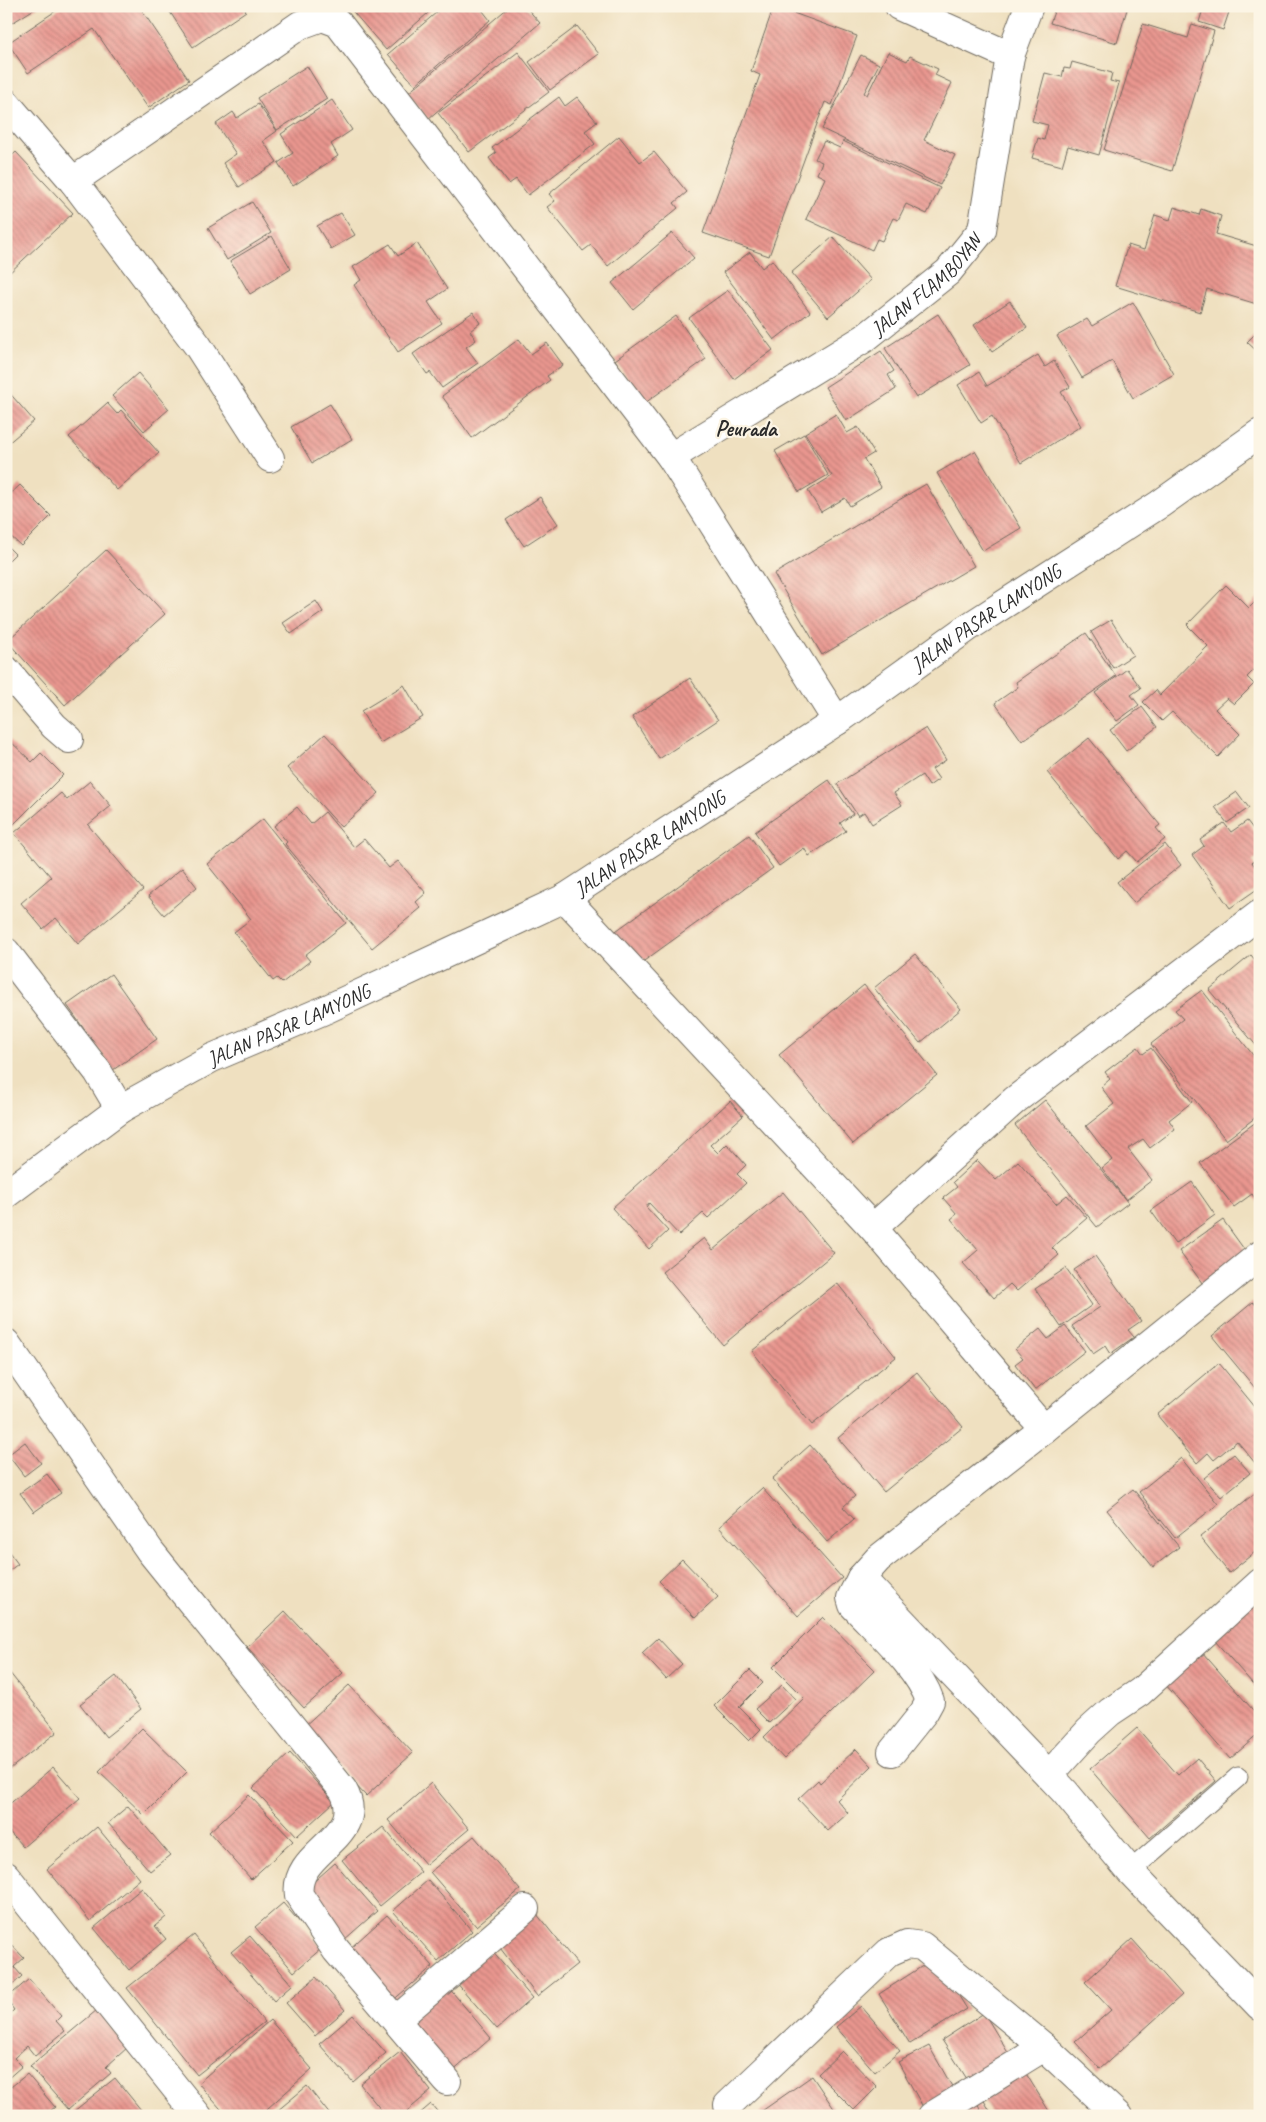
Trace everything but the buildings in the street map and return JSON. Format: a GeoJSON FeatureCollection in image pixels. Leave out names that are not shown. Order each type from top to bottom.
{"type":"FeatureCollection","features":[{"type":"Feature","properties":{"kind":"street"},"geometry":{"type":"LineString","coordinates":[[899,6],[1010,56]]}},
{"type":"Feature","properties":{"kind":"street","name":"JALAN FLAMBOYAN"},"geometry":{"type":"LineString","coordinates":[[671,457],[865,338],[948,272],[982,230],[1010,56],[1030,6]]}},
{"type":"Feature","properties":{"kind":"street"},"geometry":{"type":"LineString","coordinates":[[73,181],[300,25],[322,17],[338,23],[671,457],[837,721]]}},
{"type":"Feature","properties":{"kind":"street"},"geometry":{"type":"LineString","coordinates":[[6,103],[73,181],[198,346],[270,458]]}},
{"type":"Feature","properties":{"kind":"street","name":"JALAN PASAR LAMYONG"},"geometry":{"type":"LineString","coordinates":[[6,1194],[120,1109],[212,1058],[336,1005],[565,898],[837,721],[967,628],[1160,504],[1260,433]]}},
{"type":"Feature","properties":{"kind":"street"},"geometry":{"type":"LineString","coordinates":[[6,670],[54,726],[69,739]]}},
{"type":"Feature","properties":{"kind":"street"},"geometry":{"type":"LineString","coordinates":[[565,898],[873,1228],[1044,1429]]}},
{"type":"Feature","properties":{"kind":"street"},"geometry":{"type":"LineString","coordinates":[[873,1228],[1015,1100],[1260,914]]}},
{"type":"Feature","properties":{"kind":"street"},"geometry":{"type":"LineString","coordinates":[[6,952],[98,1072],[120,1109]]}},
{"type":"Feature","properties":{"kind":"street"},"geometry":{"type":"LineString","coordinates":[[892,1752],[924,1712],[930,1701],[925,1686],[912,1669],[853,1605],[851,1598],[861,1578],[878,1559],[1044,1429],[1260,1255]]}},
{"type":"Feature","properties":{"kind":"street"},"geometry":{"type":"LineString","coordinates":[[6,1343],[150,1551],[343,1790],[348,1800],[350,1814],[343,1827],[302,1872],[297,1884],[298,1895],[336,1950],[447,2081]]}},
{"type":"Feature","properties":{"kind":"street"},"geometry":{"type":"LineString","coordinates":[[861,1578],[1049,1775],[1130,1871],[1260,2006]]}},
{"type":"Feature","properties":{"kind":"street"},"geometry":{"type":"LineString","coordinates":[[1049,1775],[1088,1731],[1110,1712],[1140,1692],[1260,1583]]}},
{"type":"Feature","properties":{"kind":"street"},"geometry":{"type":"LineString","coordinates":[[6,1876],[198,2116]]}},
{"type":"Feature","properties":{"kind":"street"},"geometry":{"type":"LineString","coordinates":[[396,2020],[525,1909]]}},
{"type":"Feature","properties":{"kind":"street"},"geometry":{"type":"LineString","coordinates":[[728,2105],[889,1952],[907,1944],[922,1946],[1044,2047],[1118,2116]]}},
{"type":"Feature","properties":{"kind":"street"},"geometry":{"type":"LineString","coordinates":[[932,2116],[1044,2047]]}},
{"type":"Feature","properties":{"kind":"lane"},"geometry":{"type":"LineString","coordinates":[[1130,1871],[1238,1777]]}},
{"type":"Feature","properties":{"kind":"district","name":"Peurada"},"geometry":{"type":"Point","coordinates":[746,428]}}]}
